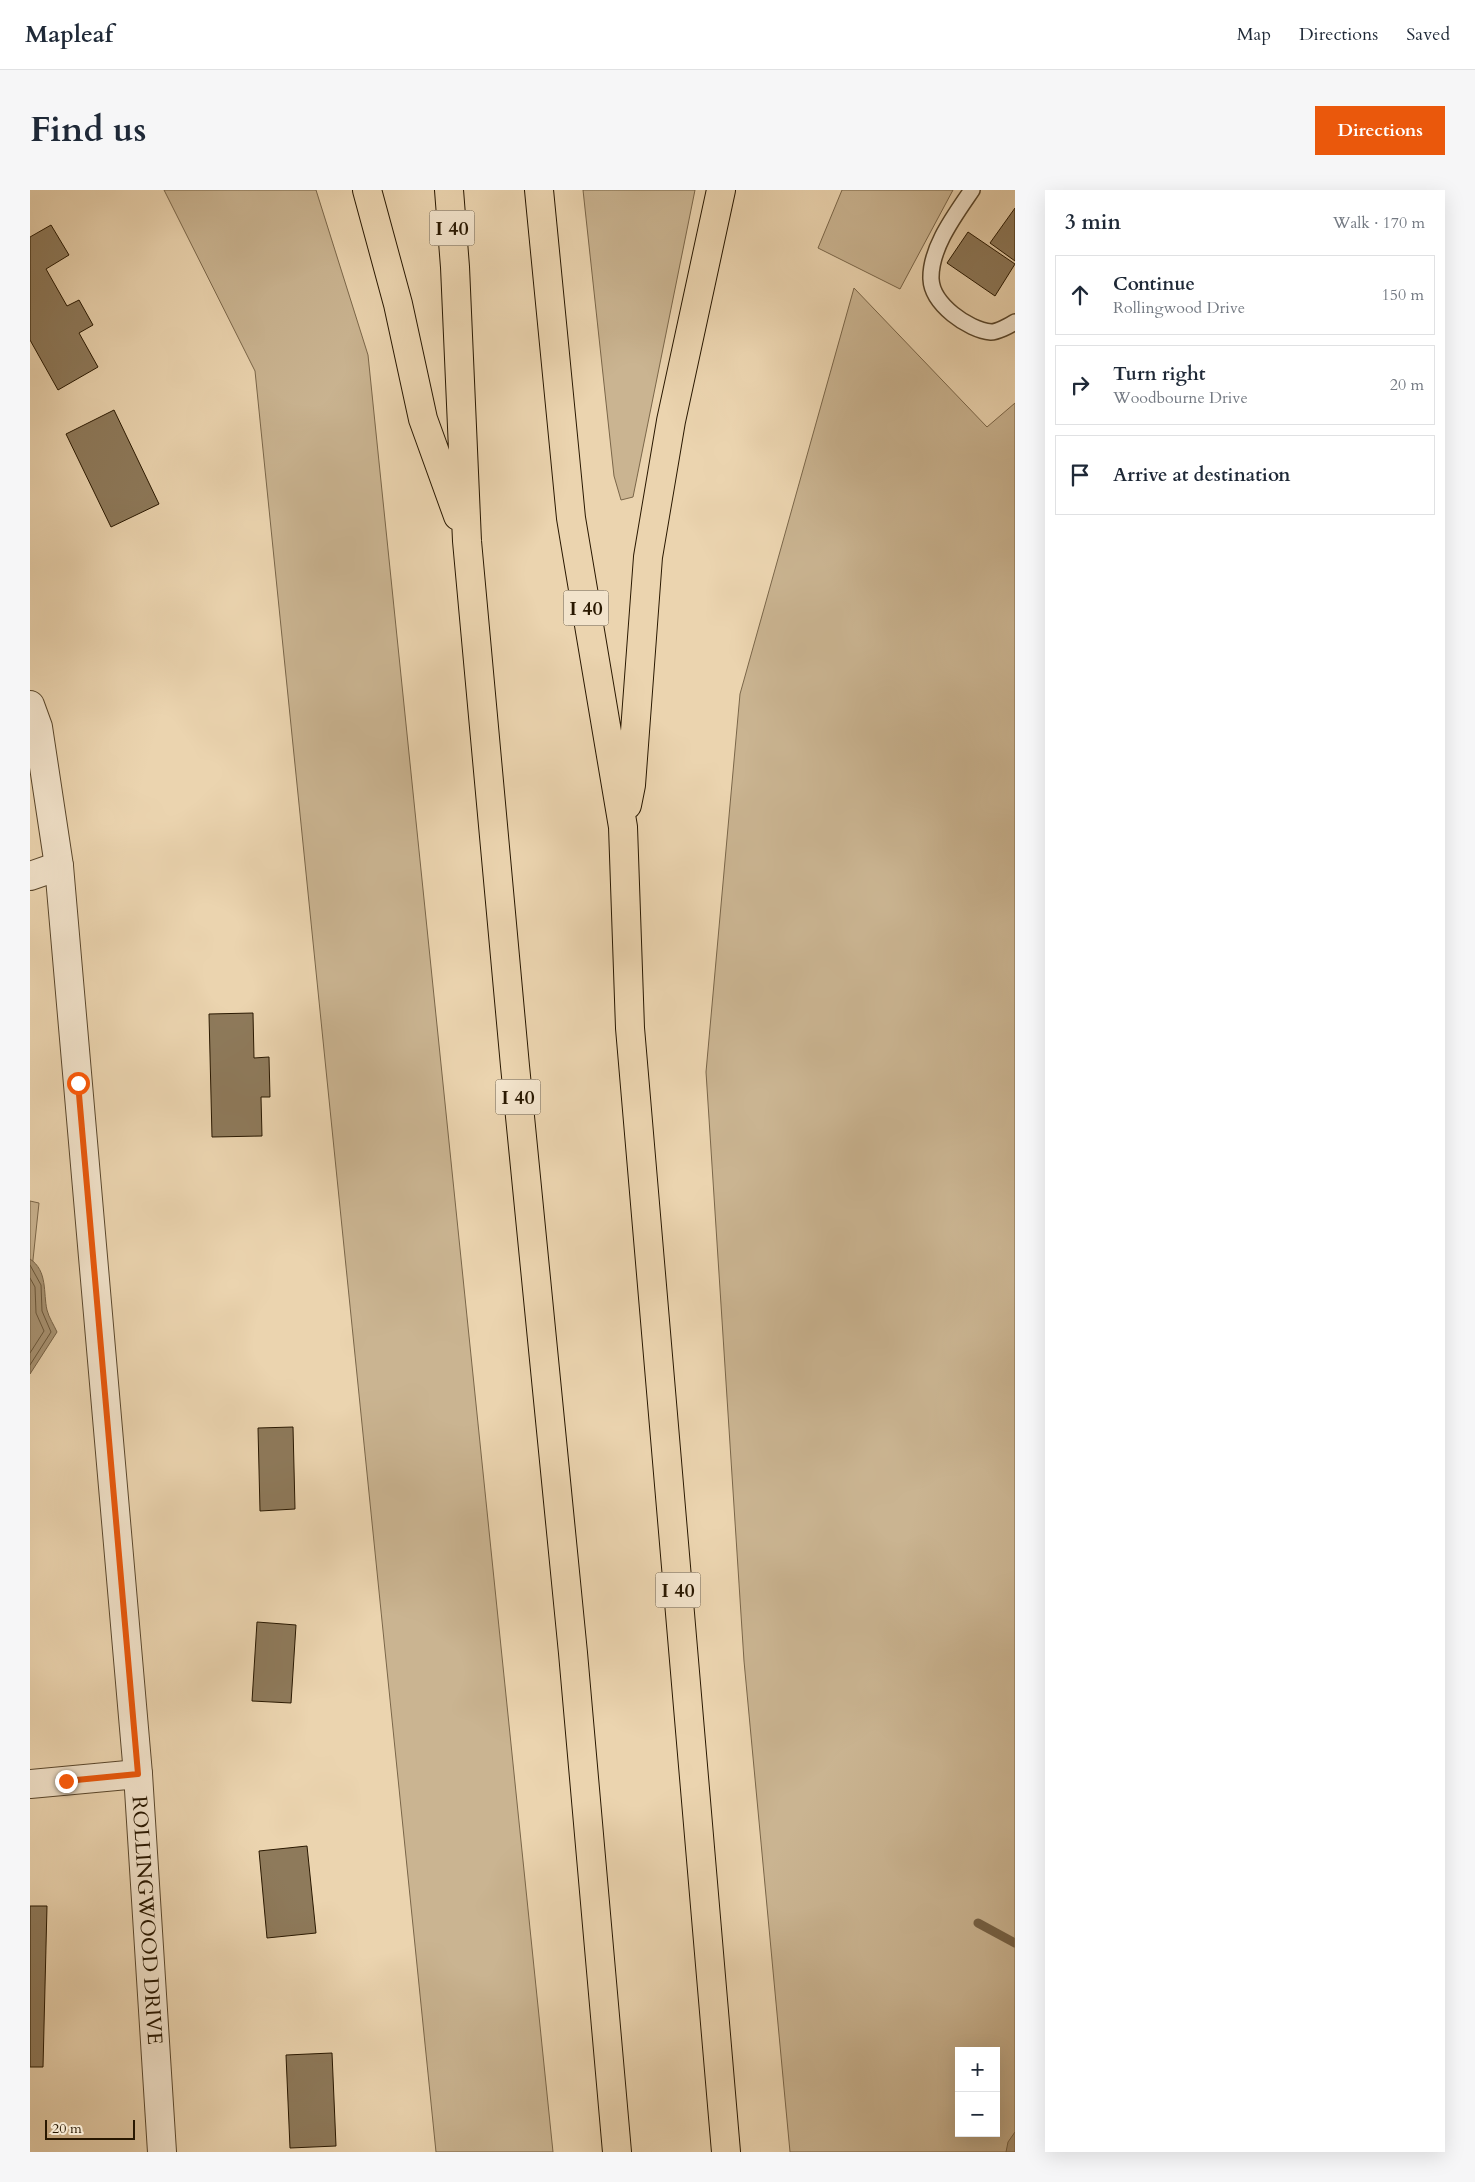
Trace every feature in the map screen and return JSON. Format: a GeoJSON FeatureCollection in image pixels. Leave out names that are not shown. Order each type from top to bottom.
{"type":"FeatureCollection","features":[{"type":"Feature","properties":{"kind":"highway"},"geometry":{"type":"LineString","coordinates":[[367,190],[398,304],[423,419],[467,541]]}},
{"type":"Feature","properties":{"kind":"highway","name":"I 40"},"geometry":{"type":"LineString","coordinates":[[449,190],[455,267],[467,541],[515,1066],[573,1653],[617,2152]]}},
{"type":"Feature","properties":{"kind":"highway","name":"I 40"},"geometry":{"type":"LineString","coordinates":[[539,190],[571,518],[623,827],[630,1028],[726,2152]]}},
{"type":"Feature","properties":{"kind":"highway"},"geometry":{"type":"LineString","coordinates":[[623,827],[631,785],[648,557],[672,421],[721,190]]}},
{"type":"Feature","properties":{"kind":"street","name":"ROLLINGWOOD DRIVE"},"geometry":{"type":"LineString","coordinates":[[30,705],[38,727],[59,866],[138,1774],[162,2152]]}},
{"type":"Feature","properties":{"kind":"street"},"geometry":{"type":"LineString","coordinates":[[30,876],[59,866]]}},
{"type":"Feature","properties":{"kind":"street"},"geometry":{"type":"LineString","coordinates":[[30,1784],[138,1774]]}},
{"type":"Feature","properties":{"kind":"lane"},"geometry":{"type":"LineString","coordinates":[[972,190],[952,220],[933,261],[931,281],[938,298],[953,314],[975,328],[992,332],[1015,322]]}},
{"type":"Feature","properties":{"kind":"shaded area"},"geometry":{"type":"Polygon","coordinates":[[[164,190],[316,190],[368,355],[553,2152],[436,2152],[255,371],[164,190]]]}},
{"type":"Feature","properties":{"kind":"shaded area"},"geometry":{"type":"Polygon","coordinates":[[[583,190],[695,190],[633,497],[621,500],[614,476],[583,190]]]}},
{"type":"Feature","properties":{"kind":"shaded area"},"geometry":{"type":"Polygon","coordinates":[[[842,190],[953,190],[900,289],[818,248],[842,190]]]}},
{"type":"Feature","properties":{"kind":"shaded area"},"geometry":{"type":"Polygon","coordinates":[[[854,288],[987,427],[1015,403],[1015,2152],[790,2152],[744,1661],[706,1072],[740,694],[854,288]]]}},
{"type":"Feature","properties":{"kind":"shaded area"},"geometry":{"type":"Polygon","coordinates":[[[30,1201],[39,1203],[30,1288],[30,1201]]]}},
{"type":"Feature","properties":{"kind":"water"},"geometry":{"type":"Polygon","coordinates":[[[30,1259],[40,1270],[44,1283],[47,1310],[57,1332],[30,1374],[30,1259]]]}},
{"type":"Feature","properties":{"kind":"water"},"geometry":{"type":"Polygon","coordinates":[[[1015,2132],[1015,2152],[1006,2152],[1008,2142],[1015,2132]]]}},
{"type":"Feature","properties":{"kind":"building"},"geometry":{"type":"Polygon","coordinates":[[[1015,208],[1015,261],[990,243],[1015,208]]]}},
{"type":"Feature","properties":{"kind":"building"},"geometry":{"type":"Polygon","coordinates":[[[51,225],[69,255],[46,269],[67,306],[79,300],[93,325],[79,333],[98,367],[58,390],[30,340],[30,237],[51,225]]]}},
{"type":"Feature","properties":{"kind":"building"},"geometry":{"type":"Polygon","coordinates":[[[968,232],[1015,264],[995,296],[947,263],[968,232]]]}},
{"type":"Feature","properties":{"kind":"building"},"geometry":{"type":"Polygon","coordinates":[[[114,410],[159,504],[111,527],[66,434],[114,410]]]}},
{"type":"Feature","properties":{"kind":"building"},"geometry":{"type":"Polygon","coordinates":[[[253,1013],[254,1058],[269,1057],[270,1097],[261,1097],[262,1136],[212,1137],[209,1014],[253,1013]]]}},
{"type":"Feature","properties":{"kind":"building"},"geometry":{"type":"Polygon","coordinates":[[[293,1427],[295,1509],[260,1511],[258,1428],[293,1427]]]}},
{"type":"Feature","properties":{"kind":"building"},"geometry":{"type":"Polygon","coordinates":[[[257,1622],[296,1625],[291,1703],[252,1701],[257,1622]]]}},
{"type":"Feature","properties":{"kind":"building"},"geometry":{"type":"Polygon","coordinates":[[[307,1846],[316,1933],[267,1938],[259,1851],[307,1846]]]}},
{"type":"Feature","properties":{"kind":"building"},"geometry":{"type":"Polygon","coordinates":[[[30,1906],[47,1906],[43,2067],[30,2067],[30,1906]]]}},
{"type":"Feature","properties":{"kind":"building"},"geometry":{"type":"Polygon","coordinates":[[[332,2053],[336,2146],[290,2148],[286,2055],[332,2053]]]}},
{"type":"Feature","properties":{"kind":"waterway"},"geometry":{"type":"LineString","coordinates":[[978,1923],[1015,1943]]}},
{"type":"Feature","properties":{"kind":"route"},"geometry":{"type":"LineString","coordinates":[[66,1781],[138,1774],[78,1083]]}}]}
